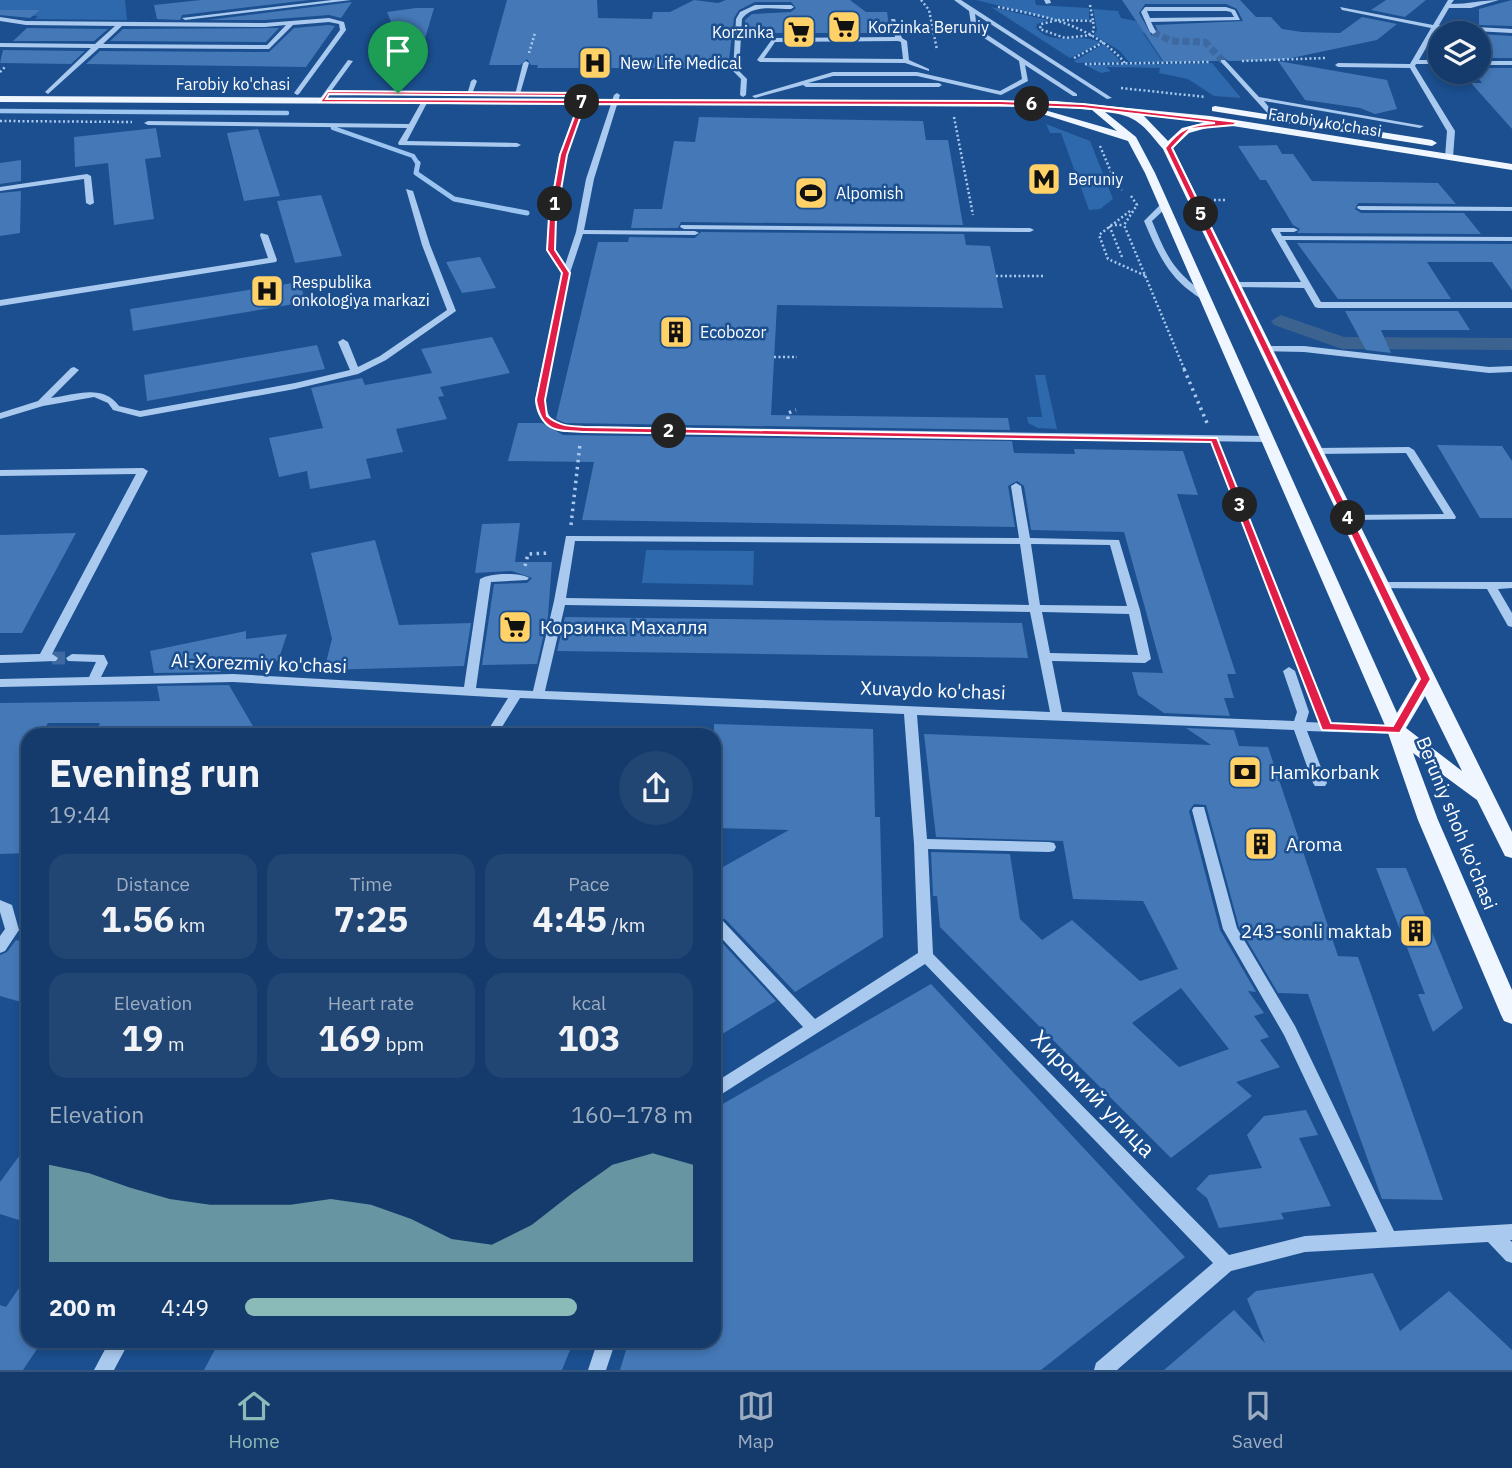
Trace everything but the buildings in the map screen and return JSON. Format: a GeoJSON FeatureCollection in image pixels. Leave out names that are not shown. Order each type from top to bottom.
{"type":"FeatureCollection","features":[{"type":"Feature","properties":{"kind":"main road","name":"Farobiy ko'chasi"},"geometry":{"type":"LineString","coordinates":[[0,92],[297,93],[325,97],[425,101],[583,98]]}},
{"type":"Feature","properties":{"kind":"main road","name":"Farobiy ko'chasi"},"geometry":{"type":"LineString","coordinates":[[0,99],[517,94],[616,99],[1093,107],[1450,151],[1512,155]]}},
{"type":"Feature","properties":{"kind":"main road","name":"Farobiy ko'chasi"},"geometry":{"type":"LineString","coordinates":[[616,99],[743,95],[1075,95],[1273,116],[1450,151],[1512,167]]}},
{"type":"Feature","properties":{"kind":"main road","name":"Beruniy shoh ko'chasi"},"geometry":{"type":"LineString","coordinates":[[1075,95],[1116,123],[1132,139],[1164,206],[1396,730],[1428,820],[1512,1015]]}},
{"type":"Feature","properties":{"kind":"main road"},"geometry":{"type":"LineString","coordinates":[[1093,107],[1109,98]]}},
{"type":"Feature","properties":{"kind":"main road","name":"Beruniy shoh ko'chasi"},"geometry":{"type":"LineString","coordinates":[[1109,98],[1146,122],[1168,148],[1512,851]]}},
{"type":"Feature","properties":{"kind":"main road"},"geometry":{"type":"LineString","coordinates":[[950,103],[1041,112],[1132,139]]}},
{"type":"Feature","properties":{"kind":"main road"},"geometry":{"type":"LineString","coordinates":[[1168,148],[1179,134],[1189,127],[1234,123]]}},
{"type":"Feature","properties":{"kind":"main road"},"geometry":{"type":"LineString","coordinates":[[1426,679],[1396,730],[1485,798]]}},
{"type":"Feature","properties":{"kind":"street"},"geometry":{"type":"LineString","coordinates":[[165,20],[348,0]]}},
{"type":"Feature","properties":{"kind":"street"},"geometry":{"type":"LineString","coordinates":[[957,0],[1109,98]]}},
{"type":"Feature","properties":{"kind":"street"},"geometry":{"type":"LineString","coordinates":[[1439,21],[1450,3],[1471,6],[1496,0]]}},
{"type":"Feature","properties":{"kind":"street"},"geometry":{"type":"LineString","coordinates":[[336,21],[345,12],[341,1]]}},
{"type":"Feature","properties":{"kind":"street"},"geometry":{"type":"LineString","coordinates":[[743,95],[744,79],[736,71],[738,19],[742,13],[755,7],[791,7]]}},
{"type":"Feature","properties":{"kind":"street"},"geometry":{"type":"LineString","coordinates":[[1147,20],[1238,19],[1233,11],[1226,9],[1150,8],[1144,10],[1147,20],[1153,32]]}},
{"type":"Feature","properties":{"kind":"street"},"geometry":{"type":"LineString","coordinates":[[1342,8],[1428,26]]}},
{"type":"Feature","properties":{"kind":"street"},"geometry":{"type":"LineString","coordinates":[[972,11],[974,29],[1075,95]]}},
{"type":"Feature","properties":{"kind":"street"},"geometry":{"type":"LineString","coordinates":[[0,19],[10,22],[120,24],[342,23],[343,30],[297,93]]}},
{"type":"Feature","properties":{"kind":"street"},"geometry":{"type":"LineString","coordinates":[[893,20],[899,39]]}},
{"type":"Feature","properties":{"kind":"street"},"geometry":{"type":"LineString","coordinates":[[0,31],[10,22]]}},
{"type":"Feature","properties":{"kind":"street"},"geometry":{"type":"LineString","coordinates":[[0,46],[272,47],[290,23]]}},
{"type":"Feature","properties":{"kind":"street"},"geometry":{"type":"LineString","coordinates":[[48,92],[120,24]]}},
{"type":"Feature","properties":{"kind":"street"},"geometry":{"type":"LineString","coordinates":[[234,32],[240,25]]}},
{"type":"Feature","properties":{"kind":"street"},"geometry":{"type":"LineString","coordinates":[[1491,30],[1512,31]]}},
{"type":"Feature","properties":{"kind":"street"},"geometry":{"type":"LineString","coordinates":[[1412,64],[1428,38]]}},
{"type":"Feature","properties":{"kind":"street"},"geometry":{"type":"LineString","coordinates":[[906,61],[904,41],[899,39],[772,40],[760,60],[906,61],[1001,93]]}},
{"type":"Feature","properties":{"kind":"street"},"geometry":{"type":"LineString","coordinates":[[221,47],[228,40]]}},
{"type":"Feature","properties":{"kind":"street"},"geometry":{"type":"LineString","coordinates":[[325,97],[350,61]]}},
{"type":"Feature","properties":{"kind":"street"},"geometry":{"type":"LineString","coordinates":[[1224,61],[1273,116]]}},
{"type":"Feature","properties":{"kind":"street"},"geometry":{"type":"LineString","coordinates":[[755,96],[809,79],[939,80],[1001,93],[1026,80],[1021,62]]}},
{"type":"Feature","properties":{"kind":"street"},"geometry":{"type":"LineString","coordinates":[[517,94],[526,63]]}},
{"type":"Feature","properties":{"kind":"street"},"geometry":{"type":"LineString","coordinates":[[1338,65],[1428,63]]}},
{"type":"Feature","properties":{"kind":"street"},"geometry":{"type":"LineString","coordinates":[[1491,63],[1512,63]]}},
{"type":"Feature","properties":{"kind":"street"},"geometry":{"type":"LineString","coordinates":[[1412,64],[1451,131],[1450,151]]}},
{"type":"Feature","properties":{"kind":"street"},"geometry":{"type":"LineString","coordinates":[[469,94],[474,81]]}},
{"type":"Feature","properties":{"kind":"street"},"geometry":{"type":"LineString","coordinates":[[791,85],[960,85]]}},
{"type":"Feature","properties":{"kind":"street"},"geometry":{"type":"LineString","coordinates":[[566,273],[551,250],[552,218],[563,155],[583,98]]}},
{"type":"Feature","properties":{"kind":"street"},"geometry":{"type":"LineString","coordinates":[[1255,98],[1420,126]]}},
{"type":"Feature","properties":{"kind":"street"},"geometry":{"type":"LineString","coordinates":[[616,99],[590,179],[580,232],[566,273],[540,400],[543,417],[563,429],[1267,439]]}},
{"type":"Feature","properties":{"kind":"street"},"geometry":{"type":"LineString","coordinates":[[425,101],[402,144],[517,145]]}},
{"type":"Feature","properties":{"kind":"street"},"geometry":{"type":"LineString","coordinates":[[1324,125],[1328,112]]}},
{"type":"Feature","properties":{"kind":"street"},"geometry":{"type":"LineString","coordinates":[[148,123],[412,126]]}},
{"type":"Feature","properties":{"kind":"street"},"geometry":{"type":"LineString","coordinates":[[0,189],[88,176],[90,202]]}},
{"type":"Feature","properties":{"kind":"street"},"geometry":{"type":"LineString","coordinates":[[0,416],[41,403],[95,394],[111,401],[116,408],[140,414],[295,386],[355,372],[383,358],[452,311],[426,245],[409,191]]}},
{"type":"Feature","properties":{"kind":"street"},"geometry":{"type":"LineString","coordinates":[[1164,206],[1148,221],[1167,267],[1175,278],[1207,299]]}},
{"type":"Feature","properties":{"kind":"street"},"geometry":{"type":"LineString","coordinates":[[1361,208],[1512,209]]}},
{"type":"Feature","properties":{"kind":"street"},"geometry":{"type":"LineString","coordinates":[[684,227],[1030,230]]}},
{"type":"Feature","properties":{"kind":"street"},"geometry":{"type":"LineString","coordinates":[[1344,230],[1275,230],[1318,305],[1512,305]]}},
{"type":"Feature","properties":{"kind":"street"},"geometry":{"type":"LineString","coordinates":[[580,232],[705,233]]}},
{"type":"Feature","properties":{"kind":"street"},"geometry":{"type":"LineString","coordinates":[[0,303],[273,260],[264,235]]}},
{"type":"Feature","properties":{"kind":"street"},"geometry":{"type":"LineString","coordinates":[[1280,238],[1512,239]]}},
{"type":"Feature","properties":{"kind":"street"},"geometry":{"type":"LineString","coordinates":[[1236,285],[1307,285]]}},
{"type":"Feature","properties":{"kind":"street"},"geometry":{"type":"LineString","coordinates":[[343,342],[355,372]]}},
{"type":"Feature","properties":{"kind":"street"},"geometry":{"type":"LineString","coordinates":[[1267,349],[1304,349],[1489,370],[1512,369]]}},
{"type":"Feature","properties":{"kind":"street"},"geometry":{"type":"LineString","coordinates":[[41,403],[74,370]]}},
{"type":"Feature","properties":{"kind":"street"},"geometry":{"type":"LineString","coordinates":[[1316,451],[1409,450],[1451,517],[1348,518]]}},
{"type":"Feature","properties":{"kind":"street"},"geometry":{"type":"LineString","coordinates":[[0,473],[143,471],[48,658],[0,659]]}},
{"type":"Feature","properties":{"kind":"street"},"geometry":{"type":"LineString","coordinates":[[1016,486],[1035,608],[1057,716]]}},
{"type":"Feature","properties":{"kind":"street"},"geometry":{"type":"LineString","coordinates":[[538,695],[560,601],[570,538],[1115,542],[1145,659],[1046,657]]}},
{"type":"Feature","properties":{"kind":"street"},"geometry":{"type":"LineString","coordinates":[[469,692],[486,579],[523,578]]}},
{"type":"Feature","properties":{"kind":"street"},"geometry":{"type":"LineString","coordinates":[[1381,586],[1512,585]]}},
{"type":"Feature","properties":{"kind":"street"},"geometry":{"type":"LineString","coordinates":[[1491,586],[1512,624]]}},
{"type":"Feature","properties":{"kind":"street"},"geometry":{"type":"LineString","coordinates":[[560,601],[1134,610]]}},
{"type":"Feature","properties":{"kind":"street"},"geometry":{"type":"LineString","coordinates":[[72,658],[100,658],[102,663],[93,681]]}},
{"type":"Feature","properties":{"kind":"street"},"geometry":{"type":"LineString","coordinates":[[1289,671],[1303,712],[1299,726],[1320,783]]}},
{"type":"Feature","properties":{"kind":"street","name":"Al-Xorezmiy ko'chasi"},"geometry":{"type":"LineString","coordinates":[[0,683],[233,678],[516,694]]}},
{"type":"Feature","properties":{"kind":"street"},"geometry":{"type":"LineString","coordinates":[[495,728],[516,694]]}},
{"type":"Feature","properties":{"kind":"street","name":"Xuvaydo ko'chasi"},"geometry":{"type":"LineString","coordinates":[[516,694],[1396,730]]}},
{"type":"Feature","properties":{"kind":"street"},"geometry":{"type":"LineString","coordinates":[[721,1088],[926,956],[921,844],[910,710]]}},
{"type":"Feature","properties":{"kind":"street"},"geometry":{"type":"LineString","coordinates":[[1199,810],[1230,929],[1290,1031],[1389,1238]]}},
{"type":"Feature","properties":{"kind":"street"},"geometry":{"type":"LineString","coordinates":[[921,844],[1049,847]]}},
{"type":"Feature","properties":{"kind":"street"},"geometry":{"type":"LineString","coordinates":[[0,906],[8,909],[12,930],[0,947]]}},
{"type":"Feature","properties":{"kind":"street"},"geometry":{"type":"LineString","coordinates":[[721,928],[814,1028]]}},
{"type":"Feature","properties":{"kind":"street","name":"Хиромий улица"},"geometry":{"type":"LineString","coordinates":[[926,956],[1226,1264]]}},
{"type":"Feature","properties":{"kind":"street"},"geometry":{"type":"LineString","coordinates":[[1103,1370],[1226,1264],[1305,1244],[1512,1232]]}},
{"type":"Feature","properties":{"kind":"street"},"geometry":{"type":"LineString","coordinates":[[1492,1233],[1512,1255]]}},
{"type":"Feature","properties":{"kind":"street"},"geometry":{"type":"LineString","coordinates":[[103,1370],[116,1348]]}},
{"type":"Feature","properties":{"kind":"street"},"geometry":{"type":"LineString","coordinates":[[597,1370],[604,1348]]}},
{"type":"Feature","properties":{"kind":"path"},"geometry":{"type":"LineString","coordinates":[[921,0],[929,10],[937,50]]}},
{"type":"Feature","properties":{"kind":"path"},"geometry":{"type":"LineString","coordinates":[[1090,5],[1094,30],[1091,35]]}},
{"type":"Feature","properties":{"kind":"path"},"geometry":{"type":"LineString","coordinates":[[995,7],[1052,20],[1091,35],[1118,51],[1125,63]]}},
{"type":"Feature","properties":{"kind":"path"},"geometry":{"type":"LineString","coordinates":[[1091,35],[1065,38],[1040,29],[1041,24],[1052,20],[1093,21]]}},
{"type":"Feature","properties":{"kind":"path"},"geometry":{"type":"LineString","coordinates":[[1070,61],[1104,42]]}},
{"type":"Feature","properties":{"kind":"path"},"geometry":{"type":"LineString","coordinates":[[1075,64],[1297,60]]}},
{"type":"Feature","properties":{"kind":"path"},"geometry":{"type":"LineString","coordinates":[[0,72],[6,66]]}},
{"type":"Feature","properties":{"kind":"path"},"geometry":{"type":"LineString","coordinates":[[1117,87],[1207,97]]}},
{"type":"Feature","properties":{"kind":"path"},"geometry":{"type":"LineString","coordinates":[[1144,91],[1148,95]]}},
{"type":"Feature","properties":{"kind":"path"},"geometry":{"type":"LineString","coordinates":[[954,116],[975,230]]}},
{"type":"Feature","properties":{"kind":"path"},"geometry":{"type":"LineString","coordinates":[[0,121],[148,123]]}},
{"type":"Feature","properties":{"kind":"path"},"geometry":{"type":"LineString","coordinates":[[1100,146],[1117,186],[1122,190]]}},
{"type":"Feature","properties":{"kind":"path"},"geometry":{"type":"LineString","coordinates":[[1131,197],[1137,205],[1099,235],[1108,259],[1147,276]]}},
{"type":"Feature","properties":{"kind":"path"},"geometry":{"type":"LineString","coordinates":[[1214,200],[1226,200]]}},
{"type":"Feature","properties":{"kind":"path"},"geometry":{"type":"LineString","coordinates":[[1131,210],[1124,225],[1214,440],[1303,666]]}},
{"type":"Feature","properties":{"kind":"path"},"geometry":{"type":"LineString","coordinates":[[1109,225],[1124,225]]}},
{"type":"Feature","properties":{"kind":"path"},"geometry":{"type":"LineString","coordinates":[[1109,225],[1122,257]]}},
{"type":"Feature","properties":{"kind":"path"},"geometry":{"type":"LineString","coordinates":[[996,276],[1043,276]]}},
{"type":"Feature","properties":{"kind":"path"},"geometry":{"type":"LineString","coordinates":[[774,357],[797,357]]}},
{"type":"Feature","properties":{"kind":"path"},"geometry":{"type":"LineString","coordinates":[[788,416],[788,413],[796,410]]}},
{"type":"Feature","properties":{"kind":"path"},"geometry":{"type":"LineString","coordinates":[[570,538],[576,462]]}},
{"type":"Feature","properties":{"kind":"path"},"geometry":{"type":"LineString","coordinates":[[523,578],[528,554],[567,553]]}},
{"type":"Feature","properties":{"kind":"shaded area"},"geometry":{"type":"Polygon","coordinates":[[[0,0],[125,0],[127,20],[35,19],[38,16],[0,15],[0,0]]]}},
{"type":"Feature","properties":{"kind":"shaded area"},"geometry":{"type":"Polygon","coordinates":[[[976,0],[1035,0],[1036,5],[1089,8],[1089,20],[1052,19],[976,0]]]}},
{"type":"Feature","properties":{"kind":"shaded area"},"geometry":{"type":"Polygon","coordinates":[[[991,7],[1048,20],[1037,24],[1036,28],[1051,37],[1085,38],[1101,43],[1070,58],[991,7]]]}},
{"type":"Feature","properties":{"kind":"shaded area"},"geometry":{"type":"Polygon","coordinates":[[[1093,9],[1118,11],[1121,18],[1136,21],[1148,32],[1143,33],[1163,62],[1129,62],[1120,51],[1094,35],[1097,30],[1093,9]]]}},
{"type":"Feature","properties":{"kind":"shaded area"},"geometry":{"type":"Polygon","coordinates":[[[1104,44],[1121,62],[1074,61],[1104,44]]]}},
{"type":"Feature","properties":{"kind":"shaded area"},"geometry":{"type":"Polygon","coordinates":[[[1212,63],[1241,98],[1214,96],[1188,79],[1159,73],[1160,68],[1106,67],[1111,71],[1101,73],[1085,65],[1212,63]]]}},
{"type":"Feature","properties":{"kind":"shaded area"},"geometry":{"type":"Polygon","coordinates":[[[1046,124],[1090,141],[1113,199],[1100,209],[1089,210],[1061,133],[1050,133],[1046,124]]]}},
{"type":"Feature","properties":{"kind":"shaded area"},"geometry":{"type":"Polygon","coordinates":[[[1035,375],[1045,375],[1057,429],[1038,428],[1028,423],[1027,417],[1042,417],[1035,375]]]}},
{"type":"Feature","properties":{"kind":"shaded area"},"geometry":{"type":"Polygon","coordinates":[[[646,550],[754,551],[753,585],[642,583],[646,550]]]}},
{"type":"Feature","properties":{"kind":"waterway"},"geometry":{"type":"LineString","coordinates":[[0,111],[287,113]]}},
{"type":"Feature","properties":{"kind":"waterway"},"geometry":{"type":"LineString","coordinates":[[333,128],[413,156],[418,164]]}},
{"type":"Feature","properties":{"kind":"waterway"},"geometry":{"type":"LineString","coordinates":[[418,164],[416,173],[454,199],[527,213]]}},
{"type":"Feature","properties":{"kind":"waterway"},"geometry":{"type":"LineString","coordinates":[[1281,321],[1342,343],[1512,344]]}},
{"type":"Feature","properties":{"kind":"tunnel"},"geometry":{"type":"LineString","coordinates":[[1153,32],[1171,41],[1205,42],[1223,61]]}},
{"type":"Feature","properties":{"kind":"tunnel"},"geometry":{"type":"LineString","coordinates":[[52,658],[72,658]]}},
{"type":"Feature","properties":{"kind":"place","name":"Korzinka Beruniy"},"geometry":{"type":"Point","coordinates":[844,27]}},
{"type":"Feature","properties":{"kind":"place","name":"Korzinka"},"geometry":{"type":"Point","coordinates":[799,32]}},
{"type":"Feature","properties":{"kind":"place","name":"New Life Medical"},"geometry":{"type":"Point","coordinates":[595,63]}},
{"type":"Feature","properties":{"kind":"place","name":"Beruniy"},"geometry":{"type":"Point","coordinates":[1044,179]}},
{"type":"Feature","properties":{"kind":"place","name":"Alpomish"},"geometry":{"type":"Point","coordinates":[811,193]}},
{"type":"Feature","properties":{"kind":"place","name":"Respublika onkologiya markazi"},"geometry":{"type":"Point","coordinates":[267,291]}},
{"type":"Feature","properties":{"kind":"place","name":"Ecobozor"},"geometry":{"type":"Point","coordinates":[676,332]}},
{"type":"Feature","properties":{"kind":"place","name":"Корзинка Махалля"},"geometry":{"type":"Point","coordinates":[515,627]}},
{"type":"Feature","properties":{"kind":"place","name":"Hamkorbank"},"geometry":{"type":"Point","coordinates":[1245,772]}},
{"type":"Feature","properties":{"kind":"place","name":"Aroma"},"geometry":{"type":"Point","coordinates":[1261,844]}},
{"type":"Feature","properties":{"kind":"place","name":"243-sonli maktab"},"geometry":{"type":"Point","coordinates":[1416,931]}},
{"type":"Feature","properties":{"kind":"route"},"geometry":{"type":"LineString","coordinates":[[398,93],[328,93],[322,100],[582,102],[751,103],[1000,103],[1083,106],[1234,123],[1189,127],[1179,134],[1168,148],[1426,679],[1396,730],[1326,727],[1214,440],[563,429],[551,424],[543,417],[540,400],[566,273],[551,250],[552,218],[563,155],[580,113],[582,102],[584,94],[398,93]]}}]}
